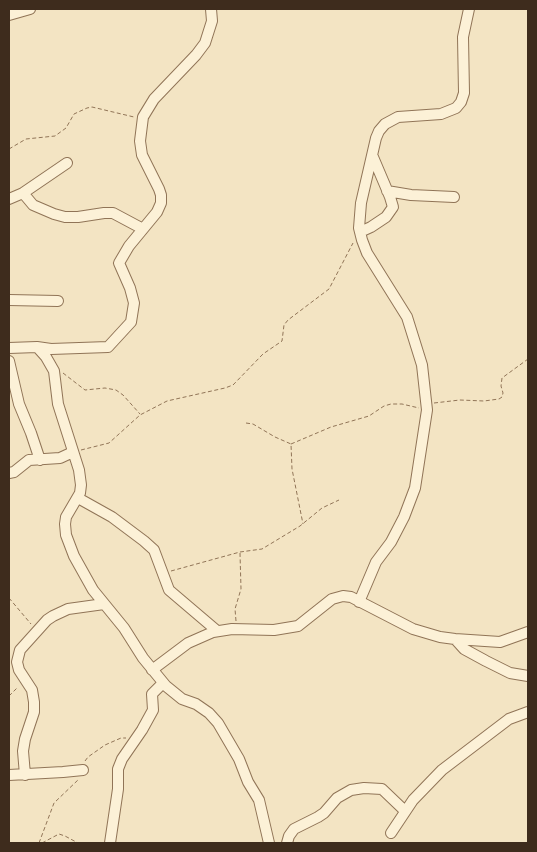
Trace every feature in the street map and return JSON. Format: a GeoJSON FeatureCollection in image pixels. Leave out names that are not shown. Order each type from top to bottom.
{"type":"FeatureCollection","features":[{"type":"Feature","properties":{"kind":"street"},"geometry":{"type":"LineString","coordinates":[[9,15],[30,9]]}},
{"type":"Feature","properties":{"kind":"street"},"geometry":{"type":"LineString","coordinates":[[9,348],[103,348],[111,345],[131,322],[134,310],[132,294],[119,263],[129,246],[158,212],[161,203],[161,195],[142,155],[140,142],[142,117],[154,99],[196,55],[205,42],[212,21],[211,9]]}},
{"type":"Feature","properties":{"kind":"street"},"geometry":{"type":"LineString","coordinates":[[359,602],[376,562],[391,542],[404,517],[415,488],[426,407],[422,364],[407,316],[367,253],[360,232],[361,203],[376,138],[385,124],[398,117],[441,114],[456,108],[460,102],[464,93],[463,37],[469,9]]}},
{"type":"Feature","properties":{"kind":"street"},"geometry":{"type":"LineString","coordinates":[[360,232],[386,217],[393,207],[373,157]]}},
{"type":"Feature","properties":{"kind":"street"},"geometry":{"type":"LineString","coordinates":[[9,200],[67,164]]}},
{"type":"Feature","properties":{"kind":"street"},"geometry":{"type":"LineString","coordinates":[[387,190],[411,195],[454,197]]}},
{"type":"Feature","properties":{"kind":"street"},"geometry":{"type":"LineString","coordinates":[[23,193],[33,205],[64,217],[113,213],[143,229]]}},
{"type":"Feature","properties":{"kind":"street"},"geometry":{"type":"LineString","coordinates":[[9,300],[58,301]]}},
{"type":"Feature","properties":{"kind":"street"},"geometry":{"type":"LineString","coordinates":[[37,347],[54,370],[58,404],[79,470],[81,485],[78,498],[66,517],[65,524],[66,535],[74,556],[93,590],[124,628],[143,658],[163,683],[182,699],[202,708],[218,724],[239,759],[248,782],[259,800],[269,843]]}},
{"type":"Feature","properties":{"kind":"street"},"geometry":{"type":"LineString","coordinates":[[9,362],[10,379],[40,460]]}},
{"type":"Feature","properties":{"kind":"street"},"geometry":{"type":"LineString","coordinates":[[9,473],[14,472],[29,460],[60,458],[73,452]]}},
{"type":"Feature","properties":{"kind":"street"},"geometry":{"type":"LineString","coordinates":[[78,498],[112,517],[154,550],[169,590],[216,630]]}},
{"type":"Feature","properties":{"kind":"street"},"geometry":{"type":"LineString","coordinates":[[152,670],[188,643],[216,630],[291,628],[304,623],[332,600],[343,596],[352,597],[413,629],[455,639],[500,642],[528,632]]}},
{"type":"Feature","properties":{"kind":"street"},"geometry":{"type":"LineString","coordinates":[[25,775],[24,738],[34,712],[34,702],[32,690],[19,670],[18,656],[25,644],[47,620],[62,611],[104,604]]}},
{"type":"Feature","properties":{"kind":"street"},"geometry":{"type":"LineString","coordinates":[[455,639],[464,649],[486,661],[510,673],[528,676]]}},
{"type":"Feature","properties":{"kind":"street"},"geometry":{"type":"LineString","coordinates":[[110,843],[118,789],[118,769],[122,758],[142,730],[153,710],[152,694],[163,683]]}},
{"type":"Feature","properties":{"kind":"street"},"geometry":{"type":"LineString","coordinates":[[390,833],[420,792],[442,770],[509,719],[528,712]]}},
{"type":"Feature","properties":{"kind":"street"},"geometry":{"type":"LineString","coordinates":[[9,775],[83,770]]}},
{"type":"Feature","properties":{"kind":"street"},"geometry":{"type":"LineString","coordinates":[[287,843],[294,829],[324,813],[337,798],[352,790],[364,788],[382,789],[405,811]]}},
{"type":"Feature","properties":{"kind":"path"},"geometry":{"type":"LineString","coordinates":[[9,149],[26,139],[55,136],[66,128],[74,114],[87,108],[92,107],[142,117]]}},
{"type":"Feature","properties":{"kind":"path"},"geometry":{"type":"LineString","coordinates":[[73,452],[106,445],[140,415],[167,402],[233,385],[263,354],[282,341],[284,326],[288,320],[328,290],[360,232]]}},
{"type":"Feature","properties":{"kind":"path"},"geometry":{"type":"LineString","coordinates":[[246,423],[253,424],[291,444],[331,427],[369,416],[384,406],[391,404],[426,407],[498,399],[503,393],[501,386],[502,378],[528,359]]}},
{"type":"Feature","properties":{"kind":"path"},"geometry":{"type":"LineString","coordinates":[[52,365],[85,390],[105,388],[116,390],[140,415]]}},
{"type":"Feature","properties":{"kind":"path"},"geometry":{"type":"LineString","coordinates":[[291,444],[292,469],[303,524]]}},
{"type":"Feature","properties":{"kind":"path"},"geometry":{"type":"LineString","coordinates":[[163,573],[240,552],[262,549],[303,524],[322,508],[340,500]]}},
{"type":"Feature","properties":{"kind":"path"},"geometry":{"type":"LineString","coordinates":[[237,629],[235,609],[241,589],[240,552]]}},
{"type":"Feature","properties":{"kind":"path"},"geometry":{"type":"LineString","coordinates":[[9,598],[29,620],[36,632]]}},
{"type":"Feature","properties":{"kind":"path"},"geometry":{"type":"LineString","coordinates":[[9,696],[24,678]]}},
{"type":"Feature","properties":{"kind":"path"},"geometry":{"type":"LineString","coordinates":[[40,843],[54,803],[79,778],[88,757],[104,745],[123,738],[134,741]]}},
{"type":"Feature","properties":{"kind":"path"},"geometry":{"type":"LineString","coordinates":[[40,843],[60,834],[78,843]]}}]}
